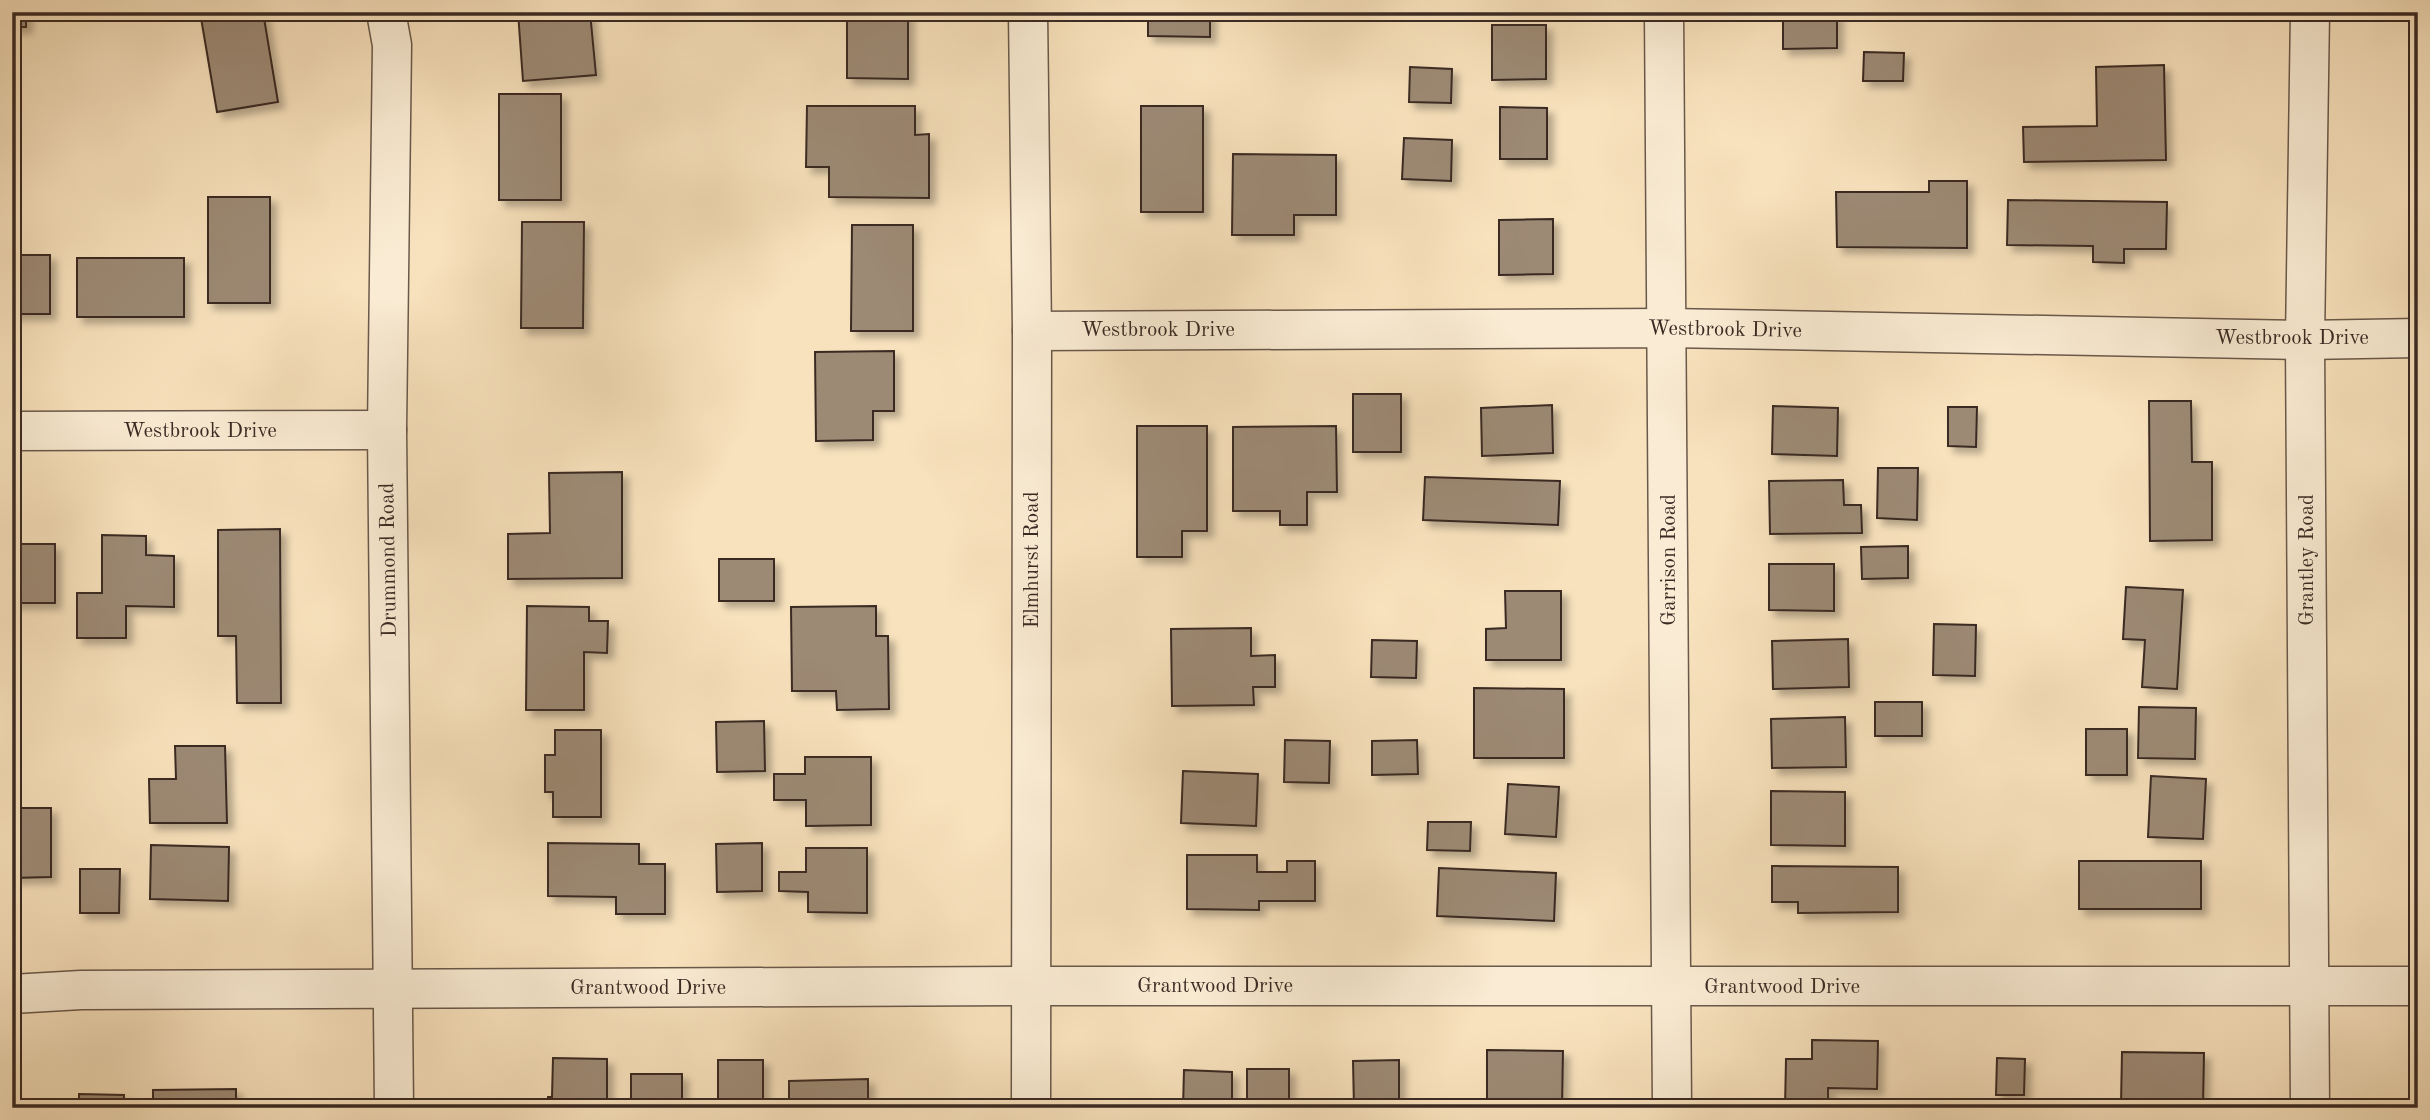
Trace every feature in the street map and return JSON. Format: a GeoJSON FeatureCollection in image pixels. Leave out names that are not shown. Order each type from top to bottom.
{"type":"FeatureCollection","features":[{"type":"Feature","properties":{"kind":"street","name":"Drummond Road"},"geometry":{"type":"LineString","coordinates":[[386,12],[392,45],[387,430],[394,1108]]}},
{"type":"Feature","properties":{"kind":"street","name":"Elmhurst Road"},"geometry":{"type":"LineString","coordinates":[[1028,12],[1032,331],[1031,1108]]}},
{"type":"Feature","properties":{"kind":"street","name":"Garrison Road"},"geometry":{"type":"LineString","coordinates":[[1664,12],[1672,1108]]}},
{"type":"Feature","properties":{"kind":"street","name":"Grantley Road"},"geometry":{"type":"LineString","coordinates":[[2309,12],[2305,340],[2310,1108]]}},
{"type":"Feature","properties":{"kind":"street","name":"Westbrook Drive"},"geometry":{"type":"LineString","coordinates":[[1032,331],[1668,328],[2305,340],[2418,338]]}},
{"type":"Feature","properties":{"kind":"street","name":"Westbrook Drive"},"geometry":{"type":"LineString","coordinates":[[12,431],[387,430]]}},
{"type":"Feature","properties":{"kind":"street","name":"Grantwood Drive"},"geometry":{"type":"LineString","coordinates":[[12,994],[80,990],[394,988],[2418,986]]}},
{"type":"Feature","properties":{"kind":"building"},"geometry":{"type":"Polygon","coordinates":[[[12,12],[26,12],[26,27],[12,27],[12,12]]]}},
{"type":"Feature","properties":{"kind":"building"},"geometry":{"type":"Polygon","coordinates":[[[200,12],[263,12],[278,102],[217,112],[200,12]]]}},
{"type":"Feature","properties":{"kind":"building"},"geometry":{"type":"Polygon","coordinates":[[[518,12],[590,12],[596,75],[523,81],[518,12]]]}},
{"type":"Feature","properties":{"kind":"building"},"geometry":{"type":"Polygon","coordinates":[[[847,12],[908,12],[908,79],[847,78],[847,12]]]}},
{"type":"Feature","properties":{"kind":"building"},"geometry":{"type":"Polygon","coordinates":[[[1148,12],[1210,12],[1210,37],[1148,36],[1148,12]]]}},
{"type":"Feature","properties":{"kind":"building"},"geometry":{"type":"Polygon","coordinates":[[[1783,12],[1837,12],[1837,48],[1783,49],[1783,12]]]}},
{"type":"Feature","properties":{"kind":"building"},"geometry":{"type":"Polygon","coordinates":[[[1492,25],[1546,25],[1546,79],[1492,80],[1492,25]]]}},
{"type":"Feature","properties":{"kind":"building"},"geometry":{"type":"Polygon","coordinates":[[[1864,52],[1904,53],[1903,81],[1863,81],[1864,52]]]}},
{"type":"Feature","properties":{"kind":"building"},"geometry":{"type":"Polygon","coordinates":[[[2164,65],[2166,160],[2024,162],[2023,127],[2097,126],[2096,67],[2164,65]]]}},
{"type":"Feature","properties":{"kind":"building"},"geometry":{"type":"Polygon","coordinates":[[[1410,67],[1452,69],[1451,103],[1409,102],[1410,67]]]}},
{"type":"Feature","properties":{"kind":"building"},"geometry":{"type":"Polygon","coordinates":[[[499,94],[561,94],[561,200],[499,200],[499,94]]]}},
{"type":"Feature","properties":{"kind":"building"},"geometry":{"type":"Polygon","coordinates":[[[807,106],[915,106],[915,135],[929,134],[929,198],[829,197],[829,167],[806,167],[807,106]]]}},
{"type":"Feature","properties":{"kind":"building"},"geometry":{"type":"Polygon","coordinates":[[[1141,106],[1203,106],[1203,212],[1141,212],[1141,106]]]}},
{"type":"Feature","properties":{"kind":"building"},"geometry":{"type":"Polygon","coordinates":[[[1500,107],[1547,108],[1547,159],[1500,159],[1500,107]]]}},
{"type":"Feature","properties":{"kind":"building"},"geometry":{"type":"Polygon","coordinates":[[[1404,138],[1452,140],[1451,181],[1402,179],[1404,138]]]}},
{"type":"Feature","properties":{"kind":"building"},"geometry":{"type":"Polygon","coordinates":[[[1233,154],[1336,155],[1336,215],[1294,215],[1294,235],[1232,235],[1233,154]]]}},
{"type":"Feature","properties":{"kind":"building"},"geometry":{"type":"Polygon","coordinates":[[[1929,181],[1967,181],[1967,248],[1837,247],[1836,192],[1929,192],[1929,181]]]}},
{"type":"Feature","properties":{"kind":"building"},"geometry":{"type":"Polygon","coordinates":[[[208,197],[270,197],[270,303],[208,303],[208,197]]]}},
{"type":"Feature","properties":{"kind":"building"},"geometry":{"type":"Polygon","coordinates":[[[2008,200],[2167,202],[2166,249],[2124,249],[2124,263],[2093,262],[2093,246],[2007,245],[2008,200]]]}},
{"type":"Feature","properties":{"kind":"building"},"geometry":{"type":"Polygon","coordinates":[[[1553,219],[1553,274],[1499,275],[1499,220],[1553,219]]]}},
{"type":"Feature","properties":{"kind":"building"},"geometry":{"type":"Polygon","coordinates":[[[522,222],[584,222],[583,328],[521,328],[522,222]]]}},
{"type":"Feature","properties":{"kind":"building"},"geometry":{"type":"Polygon","coordinates":[[[852,225],[913,225],[913,331],[851,331],[852,225]]]}},
{"type":"Feature","properties":{"kind":"building"},"geometry":{"type":"Polygon","coordinates":[[[12,255],[50,255],[50,314],[12,314],[12,255]]]}},
{"type":"Feature","properties":{"kind":"building"},"geometry":{"type":"Polygon","coordinates":[[[77,258],[184,258],[184,317],[77,317],[77,258]]]}},
{"type":"Feature","properties":{"kind":"building"},"geometry":{"type":"Polygon","coordinates":[[[894,351],[894,411],[873,411],[873,440],[816,441],[815,352],[894,351]]]}},
{"type":"Feature","properties":{"kind":"building"},"geometry":{"type":"Polygon","coordinates":[[[1353,394],[1401,394],[1401,452],[1353,452],[1353,394]]]}},
{"type":"Feature","properties":{"kind":"building"},"geometry":{"type":"Polygon","coordinates":[[[2149,401],[2191,401],[2192,462],[2212,462],[2212,540],[2150,541],[2149,401]]]}},
{"type":"Feature","properties":{"kind":"building"},"geometry":{"type":"Polygon","coordinates":[[[1552,405],[1553,453],[1482,456],[1481,408],[1552,405]]]}},
{"type":"Feature","properties":{"kind":"building"},"geometry":{"type":"Polygon","coordinates":[[[1773,406],[1838,408],[1837,456],[1772,454],[1773,406]]]}},
{"type":"Feature","properties":{"kind":"building"},"geometry":{"type":"Polygon","coordinates":[[[1948,407],[1977,407],[1976,447],[1948,446],[1948,407]]]}},
{"type":"Feature","properties":{"kind":"building"},"geometry":{"type":"Polygon","coordinates":[[[1137,426],[1207,426],[1207,531],[1182,531],[1182,557],[1137,557],[1137,426]]]}},
{"type":"Feature","properties":{"kind":"building"},"geometry":{"type":"Polygon","coordinates":[[[1336,426],[1337,492],[1307,492],[1307,525],[1280,525],[1280,511],[1233,511],[1233,427],[1336,426]]]}},
{"type":"Feature","properties":{"kind":"building"},"geometry":{"type":"Polygon","coordinates":[[[1878,468],[1918,468],[1917,520],[1877,518],[1878,468]]]}},
{"type":"Feature","properties":{"kind":"building"},"geometry":{"type":"Polygon","coordinates":[[[622,472],[622,578],[508,579],[508,534],[550,533],[549,473],[622,472]]]}},
{"type":"Feature","properties":{"kind":"building"},"geometry":{"type":"Polygon","coordinates":[[[1425,477],[1560,481],[1558,525],[1423,520],[1425,477]]]}},
{"type":"Feature","properties":{"kind":"building"},"geometry":{"type":"Polygon","coordinates":[[[1843,480],[1844,505],[1861,505],[1862,533],[1770,534],[1769,481],[1843,480]]]}},
{"type":"Feature","properties":{"kind":"building"},"geometry":{"type":"Polygon","coordinates":[[[280,529],[281,703],[237,703],[236,636],[218,636],[218,530],[280,529]]]}},
{"type":"Feature","properties":{"kind":"building"},"geometry":{"type":"Polygon","coordinates":[[[102,535],[146,536],[146,555],[174,556],[174,607],[126,606],[126,638],[77,638],[77,593],[102,593],[102,535]]]}},
{"type":"Feature","properties":{"kind":"building"},"geometry":{"type":"Polygon","coordinates":[[[12,544],[55,544],[55,603],[12,603],[12,544]]]}},
{"type":"Feature","properties":{"kind":"building"},"geometry":{"type":"Polygon","coordinates":[[[1908,546],[1908,578],[1862,579],[1861,547],[1908,546]]]}},
{"type":"Feature","properties":{"kind":"building"},"geometry":{"type":"Polygon","coordinates":[[[719,559],[774,559],[774,601],[719,601],[719,559]]]}},
{"type":"Feature","properties":{"kind":"building"},"geometry":{"type":"Polygon","coordinates":[[[1769,564],[1834,564],[1834,611],[1769,610],[1769,564]]]}},
{"type":"Feature","properties":{"kind":"building"},"geometry":{"type":"Polygon","coordinates":[[[2126,587],[2183,590],[2177,689],[2142,687],[2145,640],[2123,639],[2126,587]]]}},
{"type":"Feature","properties":{"kind":"building"},"geometry":{"type":"Polygon","coordinates":[[[1505,591],[1561,591],[1561,660],[1486,660],[1486,629],[1506,628],[1505,591]]]}},
{"type":"Feature","properties":{"kind":"building"},"geometry":{"type":"Polygon","coordinates":[[[527,606],[589,607],[589,621],[608,621],[607,653],[584,652],[584,710],[526,710],[527,606]]]}},
{"type":"Feature","properties":{"kind":"building"},"geometry":{"type":"Polygon","coordinates":[[[876,606],[876,636],[888,636],[889,709],[837,710],[836,691],[792,691],[791,607],[876,606]]]}},
{"type":"Feature","properties":{"kind":"building"},"geometry":{"type":"Polygon","coordinates":[[[1934,624],[1976,625],[1975,676],[1933,675],[1934,624]]]}},
{"type":"Feature","properties":{"kind":"building"},"geometry":{"type":"Polygon","coordinates":[[[1251,628],[1251,656],[1275,655],[1275,687],[1253,687],[1254,705],[1172,706],[1171,629],[1251,628]]]}},
{"type":"Feature","properties":{"kind":"building"},"geometry":{"type":"Polygon","coordinates":[[[1848,639],[1849,687],[1773,689],[1772,641],[1848,639]]]}},
{"type":"Feature","properties":{"kind":"building"},"geometry":{"type":"Polygon","coordinates":[[[1372,640],[1417,641],[1416,678],[1371,677],[1372,640]]]}},
{"type":"Feature","properties":{"kind":"building"},"geometry":{"type":"Polygon","coordinates":[[[1474,688],[1564,689],[1564,758],[1474,758],[1474,688]]]}},
{"type":"Feature","properties":{"kind":"building"},"geometry":{"type":"Polygon","coordinates":[[[1875,702],[1922,702],[1922,736],[1875,736],[1875,702]]]}},
{"type":"Feature","properties":{"kind":"building"},"geometry":{"type":"Polygon","coordinates":[[[2139,707],[2196,708],[2195,759],[2138,758],[2139,707]]]}},
{"type":"Feature","properties":{"kind":"building"},"geometry":{"type":"Polygon","coordinates":[[[1845,717],[1846,767],[1772,768],[1771,719],[1845,717]]]}},
{"type":"Feature","properties":{"kind":"building"},"geometry":{"type":"Polygon","coordinates":[[[764,721],[765,771],[717,772],[716,722],[764,721]]]}},
{"type":"Feature","properties":{"kind":"building"},"geometry":{"type":"Polygon","coordinates":[[[2086,729],[2127,729],[2127,775],[2086,775],[2086,729]]]}},
{"type":"Feature","properties":{"kind":"building"},"geometry":{"type":"Polygon","coordinates":[[[555,730],[601,730],[601,817],[553,817],[553,792],[545,792],[545,755],[555,755],[555,730]]]}},
{"type":"Feature","properties":{"kind":"building"},"geometry":{"type":"Polygon","coordinates":[[[1285,740],[1330,741],[1329,783],[1284,782],[1285,740]]]}},
{"type":"Feature","properties":{"kind":"building"},"geometry":{"type":"Polygon","coordinates":[[[1417,740],[1418,774],[1372,775],[1372,741],[1417,740]]]}},
{"type":"Feature","properties":{"kind":"building"},"geometry":{"type":"Polygon","coordinates":[[[175,746],[225,746],[227,823],[150,823],[149,779],[176,779],[175,746]]]}},
{"type":"Feature","properties":{"kind":"building"},"geometry":{"type":"Polygon","coordinates":[[[805,757],[871,757],[871,825],[806,826],[806,800],[774,800],[774,774],[805,774],[805,757]]]}},
{"type":"Feature","properties":{"kind":"building"},"geometry":{"type":"Polygon","coordinates":[[[1183,771],[1258,774],[1256,826],[1181,823],[1183,771]]]}},
{"type":"Feature","properties":{"kind":"building"},"geometry":{"type":"Polygon","coordinates":[[[2151,776],[2206,779],[2203,839],[2148,837],[2151,776]]]}},
{"type":"Feature","properties":{"kind":"building"},"geometry":{"type":"Polygon","coordinates":[[[1508,784],[1559,787],[1556,837],[1505,834],[1508,784]]]}},
{"type":"Feature","properties":{"kind":"building"},"geometry":{"type":"Polygon","coordinates":[[[1771,791],[1845,792],[1845,846],[1771,845],[1771,791]]]}},
{"type":"Feature","properties":{"kind":"building"},"geometry":{"type":"Polygon","coordinates":[[[12,808],[51,808],[51,877],[12,878],[12,808]]]}},
{"type":"Feature","properties":{"kind":"building"},"geometry":{"type":"Polygon","coordinates":[[[1428,822],[1471,822],[1470,851],[1427,850],[1428,822]]]}},
{"type":"Feature","properties":{"kind":"building"},"geometry":{"type":"Polygon","coordinates":[[[548,843],[639,844],[639,864],[665,864],[665,914],[616,914],[616,897],[548,896],[548,843]]]}},
{"type":"Feature","properties":{"kind":"building"},"geometry":{"type":"Polygon","coordinates":[[[762,843],[762,891],[717,892],[716,844],[762,843]]]}},
{"type":"Feature","properties":{"kind":"building"},"geometry":{"type":"Polygon","coordinates":[[[151,845],[229,847],[228,901],[150,899],[151,845]]]}},
{"type":"Feature","properties":{"kind":"building"},"geometry":{"type":"Polygon","coordinates":[[[806,848],[867,848],[867,913],[808,912],[808,892],[779,891],[779,872],[806,872],[806,848]]]}},
{"type":"Feature","properties":{"kind":"building"},"geometry":{"type":"Polygon","coordinates":[[[1187,855],[1257,855],[1257,872],[1287,872],[1287,861],[1315,861],[1315,901],[1259,901],[1259,910],[1187,909],[1187,855]]]}},
{"type":"Feature","properties":{"kind":"building"},"geometry":{"type":"Polygon","coordinates":[[[2079,861],[2201,861],[2201,909],[2079,909],[2079,861]]]}},
{"type":"Feature","properties":{"kind":"building"},"geometry":{"type":"Polygon","coordinates":[[[1772,866],[1898,867],[1898,912],[1798,913],[1798,902],[1772,902],[1772,866]]]}},
{"type":"Feature","properties":{"kind":"building"},"geometry":{"type":"Polygon","coordinates":[[[1439,868],[1556,873],[1554,921],[1437,916],[1439,868]]]}},
{"type":"Feature","properties":{"kind":"building"},"geometry":{"type":"Polygon","coordinates":[[[80,869],[120,869],[119,913],[80,913],[80,869]]]}},
{"type":"Feature","properties":{"kind":"building"},"geometry":{"type":"Polygon","coordinates":[[[1812,1040],[1878,1041],[1877,1089],[1828,1088],[1828,1108],[1785,1108],[1786,1059],[1812,1059],[1812,1040]]]}},
{"type":"Feature","properties":{"kind":"building"},"geometry":{"type":"Polygon","coordinates":[[[1487,1050],[1563,1051],[1562,1108],[1487,1108],[1487,1050]]]}},
{"type":"Feature","properties":{"kind":"building"},"geometry":{"type":"Polygon","coordinates":[[[2122,1052],[2204,1053],[2203,1107],[2121,1105],[2122,1052]]]}},
{"type":"Feature","properties":{"kind":"building"},"geometry":{"type":"Polygon","coordinates":[[[553,1058],[607,1059],[607,1102],[631,1101],[631,1074],[682,1074],[682,1108],[548,1108],[548,1097],[552,1097],[553,1058]]]}},
{"type":"Feature","properties":{"kind":"building"},"geometry":{"type":"Polygon","coordinates":[[[1997,1058],[2025,1059],[2024,1095],[1996,1095],[1997,1058]]]}},
{"type":"Feature","properties":{"kind":"building"},"geometry":{"type":"Polygon","coordinates":[[[718,1060],[763,1060],[763,1101],[718,1101],[718,1060]]]}},
{"type":"Feature","properties":{"kind":"building"},"geometry":{"type":"Polygon","coordinates":[[[1399,1060],[1399,1108],[1354,1108],[1353,1061],[1399,1060]]]}},
{"type":"Feature","properties":{"kind":"building"},"geometry":{"type":"Polygon","coordinates":[[[2414,1063],[2418,1063],[2418,1108],[2414,1108],[2414,1063]]]}},
{"type":"Feature","properties":{"kind":"building"},"geometry":{"type":"Polygon","coordinates":[[[1247,1069],[1289,1069],[1289,1107],[1247,1107],[1247,1069]]]}},
{"type":"Feature","properties":{"kind":"building"},"geometry":{"type":"Polygon","coordinates":[[[1184,1070],[1232,1072],[1232,1108],[1183,1108],[1184,1070]]]}},
{"type":"Feature","properties":{"kind":"building"},"geometry":{"type":"Polygon","coordinates":[[[868,1079],[868,1108],[789,1108],[789,1081],[868,1079]]]}},
{"type":"Feature","properties":{"kind":"building"},"geometry":{"type":"Polygon","coordinates":[[[236,1089],[236,1108],[153,1108],[153,1090],[236,1089]]]}},
{"type":"Feature","properties":{"kind":"building"},"geometry":{"type":"Polygon","coordinates":[[[79,1094],[124,1095],[124,1108],[79,1108],[79,1094]]]}}]}
